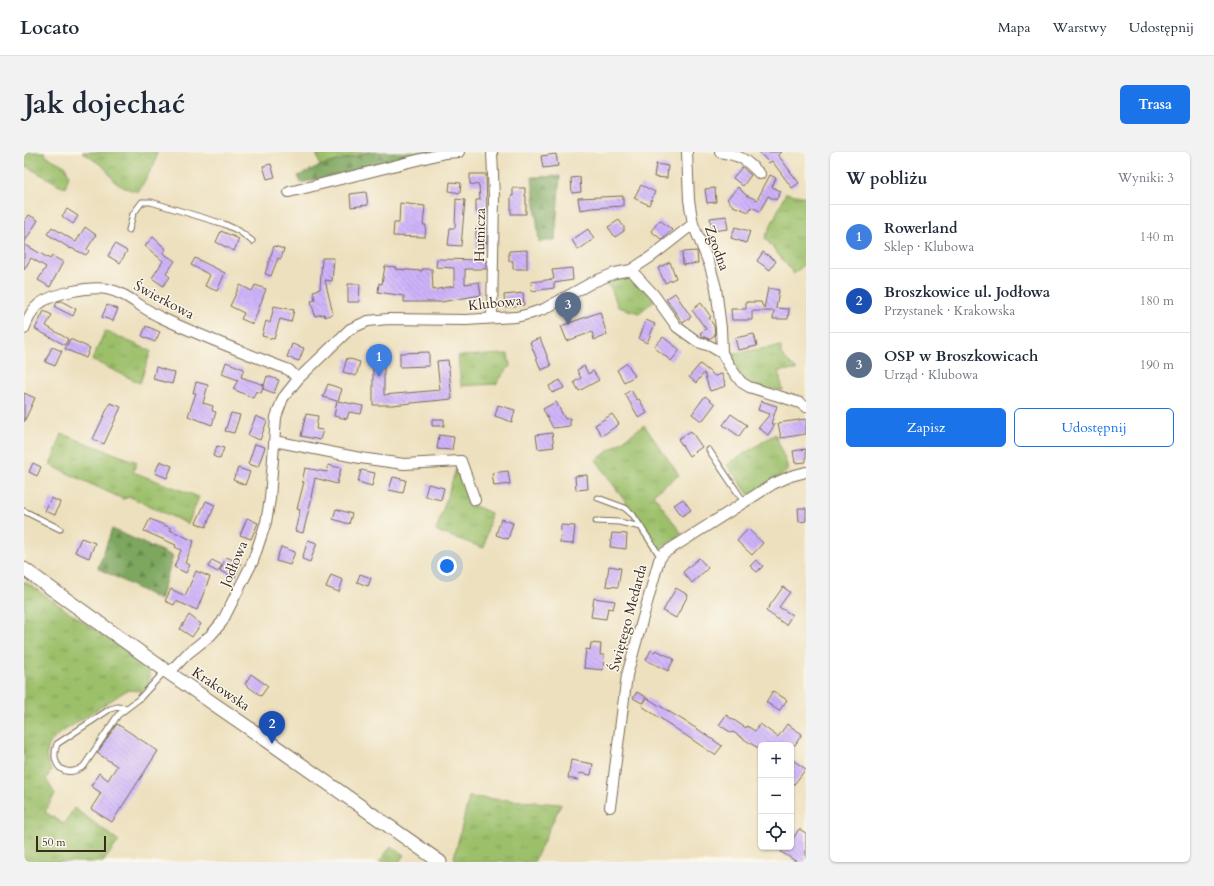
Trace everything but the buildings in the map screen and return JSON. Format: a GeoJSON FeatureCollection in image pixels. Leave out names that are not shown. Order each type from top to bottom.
{"type":"FeatureCollection","features":[{"type":"Feature","properties":{"kind":"street"},"geometry":{"type":"LineString","coordinates":[[289,192],[437,155],[459,152]]}},
{"type":"Feature","properties":{"kind":"street","name":"Hutnicza"},"geometry":{"type":"LineString","coordinates":[[492,152],[494,197],[492,318]]}},
{"type":"Feature","properties":{"kind":"street","name":"Zgodna"},"geometry":{"type":"LineString","coordinates":[[687,152],[689,200],[693,224],[710,266],[716,288],[721,328],[722,353],[730,368],[741,382],[749,388],[800,403],[806,407]]}},
{"type":"Feature","properties":{"kind":"street"},"geometry":{"type":"LineString","coordinates":[[720,152],[735,155],[746,160],[760,174]]}},
{"type":"Feature","properties":{"kind":"street","name":"Klubowa"},"geometry":{"type":"LineString","coordinates":[[298,379],[350,329],[368,321],[388,319],[460,320],[516,317],[544,309],[593,282],[615,273],[631,270],[652,256],[693,224]]}},
{"type":"Feature","properties":{"kind":"street"},"geometry":{"type":"LineString","coordinates":[[631,270],[654,295],[677,327],[698,342],[710,346],[722,353]]}},
{"type":"Feature","properties":{"kind":"street","name":"Świerkowa"},"geometry":{"type":"LineString","coordinates":[[24,329],[31,313],[38,304],[49,298],[92,288],[106,289],[121,293],[140,306],[165,319],[289,370],[298,379]]}},
{"type":"Feature","properties":{"kind":"street","name":"Jodłowa"},"geometry":{"type":"LineString","coordinates":[[167,672],[211,635],[222,622],[253,561],[266,522],[270,499],[276,417],[283,398],[298,379]]}},
{"type":"Feature","properties":{"kind":"street"},"geometry":{"type":"LineString","coordinates":[[274,441],[360,458],[404,464],[461,461],[475,500]]}},
{"type":"Feature","properties":{"kind":"street","name":"Świętego Medarda"},"geometry":{"type":"LineString","coordinates":[[610,807],[626,675],[659,560],[664,553],[773,484],[790,476],[806,472]]}},
{"type":"Feature","properties":{"kind":"street","name":"Krakowska"},"geometry":{"type":"LineString","coordinates":[[24,569],[167,672],[279,748],[440,862]]}},
{"type":"Feature","properties":{"kind":"lane"},"geometry":{"type":"LineString","coordinates":[[129,230],[133,214],[142,202],[151,202],[224,224],[239,231],[252,241]]}},
{"type":"Feature","properties":{"kind":"lane"},"geometry":{"type":"LineString","coordinates":[[709,450],[744,502]]}},
{"type":"Feature","properties":{"kind":"lane"},"geometry":{"type":"LineString","coordinates":[[598,498],[625,508],[633,515],[662,556]]}},
{"type":"Feature","properties":{"kind":"lane"},"geometry":{"type":"LineString","coordinates":[[24,511],[60,529]]}},
{"type":"Feature","properties":{"kind":"lane"},"geometry":{"type":"LineString","coordinates":[[596,521],[619,522],[641,527]]}},
{"type":"Feature","properties":{"kind":"lane"},"geometry":{"type":"LineString","coordinates":[[127,708],[117,707],[110,709],[57,744],[54,752],[55,761],[59,768],[68,772],[77,771],[84,766],[118,715],[139,699],[167,672]]}},
{"type":"Feature","properties":{"kind":"green space"},"geometry":{"type":"Polygon","coordinates":[[[24,152],[45,152],[46,156],[65,166],[69,175],[65,188],[26,166],[24,169],[24,152]]]}},
{"type":"Feature","properties":{"kind":"green space"},"geometry":{"type":"Polygon","coordinates":[[[82,152],[157,152],[155,163],[138,192],[125,188],[116,183],[104,167],[82,152]]]}},
{"type":"Feature","properties":{"kind":"green space"},"geometry":{"type":"Polygon","coordinates":[[[316,152],[370,152],[320,166],[316,152]]]}},
{"type":"Feature","properties":{"kind":"green space"},"geometry":{"type":"Polygon","coordinates":[[[370,152],[432,152],[301,183],[298,176],[320,166],[370,152]]]}},
{"type":"Feature","properties":{"kind":"green space"},"geometry":{"type":"Polygon","coordinates":[[[560,176],[555,240],[539,242],[532,177],[560,176]]]}},
{"type":"Feature","properties":{"kind":"green space"},"geometry":{"type":"Polygon","coordinates":[[[786,193],[806,197],[806,263],[794,274],[765,238],[786,193]]]}},
{"type":"Feature","properties":{"kind":"green space"},"geometry":{"type":"Polygon","coordinates":[[[627,275],[637,280],[655,300],[639,313],[618,307],[611,288],[605,283],[614,277],[627,275]]]}},
{"type":"Feature","properties":{"kind":"green space"},"geometry":{"type":"Polygon","coordinates":[[[105,331],[151,351],[140,383],[92,360],[105,331]]]}},
{"type":"Feature","properties":{"kind":"green space"},"geometry":{"type":"Polygon","coordinates":[[[781,346],[781,354],[797,370],[778,371],[783,390],[762,388],[747,384],[727,354],[781,346]]]}},
{"type":"Feature","properties":{"kind":"green space"},"geometry":{"type":"Polygon","coordinates":[[[508,354],[510,366],[496,384],[461,386],[458,356],[508,354]]]}},
{"type":"Feature","properties":{"kind":"green space"},"geometry":{"type":"Polygon","coordinates":[[[644,425],[679,475],[653,494],[682,534],[659,550],[596,460],[644,425]]]}},
{"type":"Feature","properties":{"kind":"green space"},"geometry":{"type":"Polygon","coordinates":[[[62,434],[137,462],[133,472],[199,497],[188,524],[130,497],[123,499],[50,465],[62,434]]]}},
{"type":"Feature","properties":{"kind":"green space"},"geometry":{"type":"Polygon","coordinates":[[[775,434],[789,470],[749,495],[727,465],[775,434]]]}},
{"type":"Feature","properties":{"kind":"green space"},"geometry":{"type":"Polygon","coordinates":[[[457,466],[473,505],[491,513],[484,548],[436,531],[457,466]]]}},
{"type":"Feature","properties":{"kind":"green space"},"geometry":{"type":"Polygon","coordinates":[[[112,529],[173,556],[160,600],[98,568],[112,529]]]}},
{"type":"Feature","properties":{"kind":"green space"},"geometry":{"type":"Polygon","coordinates":[[[24,581],[139,660],[150,674],[149,685],[141,691],[127,690],[59,734],[49,744],[46,757],[51,771],[46,779],[55,794],[45,812],[64,824],[74,808],[119,841],[103,862],[24,862],[24,581]]]}},
{"type":"Feature","properties":{"kind":"green space"},"geometry":{"type":"Polygon","coordinates":[[[469,797],[561,804],[534,862],[459,862],[454,858],[469,797]]]}},
{"type":"Feature","properties":{"kind":"green space"},"geometry":{"type":"Polygon","coordinates":[[[391,846],[404,855],[399,862],[379,862],[391,846]]]}},
{"type":"Feature","properties":{"kind":"place","name":"OSP w Broszkowicach"},"geometry":{"type":"Point","coordinates":[568,325]}},
{"type":"Feature","properties":{"kind":"place","name":"Rowerland"},"geometry":{"type":"Point","coordinates":[379,377]}},
{"type":"Feature","properties":{"kind":"place","name":"Broszkowice ul. Jodłowa"},"geometry":{"type":"Point","coordinates":[272,744]}}]}
